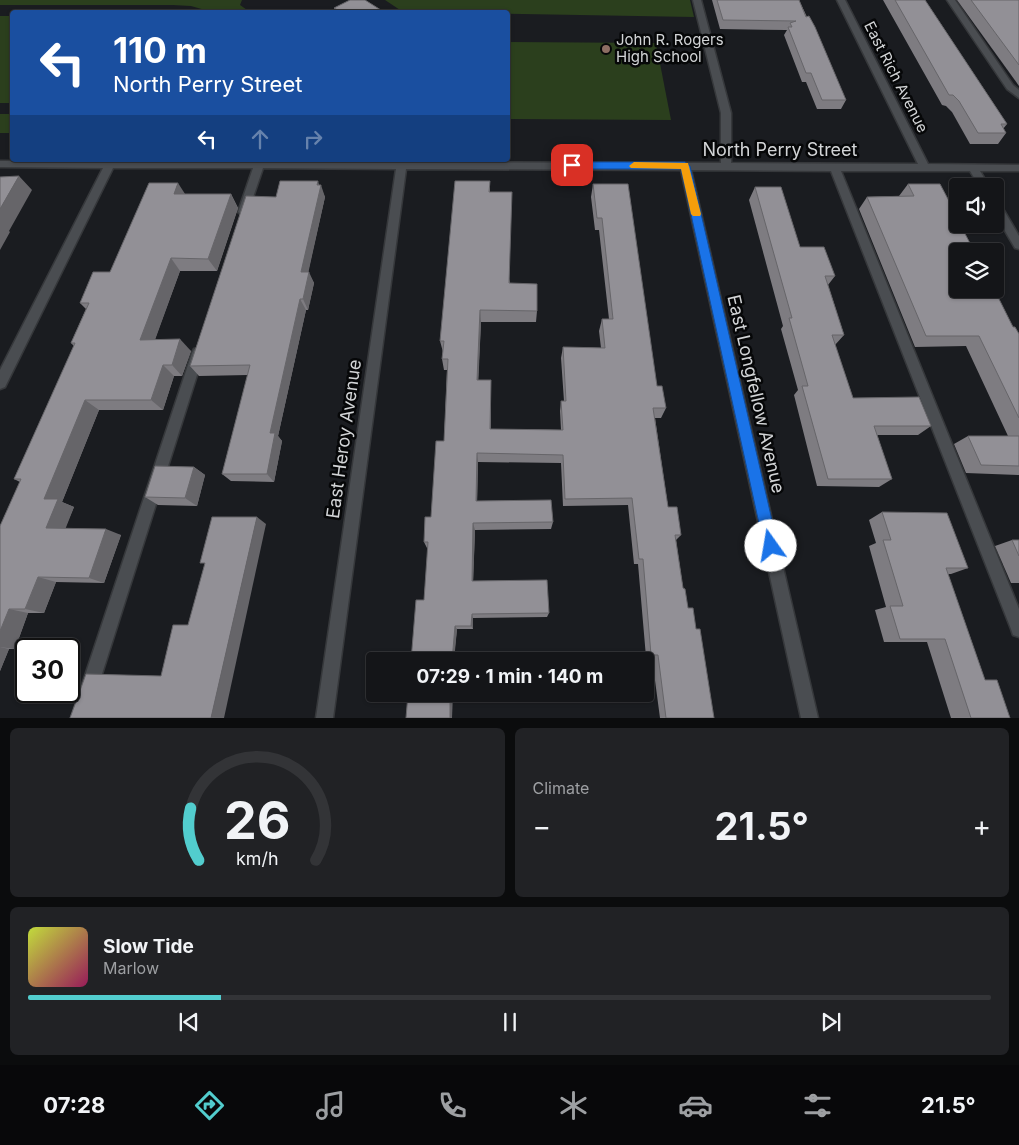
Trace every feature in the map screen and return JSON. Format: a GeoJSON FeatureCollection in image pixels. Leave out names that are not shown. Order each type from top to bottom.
{"type":"FeatureCollection","features":[{"type":"Feature","properties":{"kind":"street"},"geometry":{"type":"LineString","coordinates":[[697,0],[726,113],[726,166]]}},
{"type":"Feature","properties":{"kind":"street","name":"East Rich Avenue"},"geometry":{"type":"LineString","coordinates":[[841,0],[924,167]]}},
{"type":"Feature","properties":{"kind":"street"},"geometry":{"type":"LineString","coordinates":[[952,0],[1010,87],[1019,95]]}},
{"type":"Feature","properties":{"kind":"street","name":"North Perry Street"},"geometry":{"type":"LineString","coordinates":[[0,164],[1019,168]]}},
{"type":"Feature","properties":{"kind":"street"},"geometry":{"type":"LineString","coordinates":[[0,383],[108,165]]}},
{"type":"Feature","properties":{"kind":"street"},"geometry":{"type":"LineString","coordinates":[[240,221],[259,165]]}},
{"type":"Feature","properties":{"kind":"street","name":"East Heroy Avenue"},"geometry":{"type":"LineString","coordinates":[[324,718],[402,165]]}},
{"type":"Feature","properties":{"kind":"street","name":"East Longfellow Avenue"},"geometry":{"type":"LineString","coordinates":[[685,166],[810,718]]}},
{"type":"Feature","properties":{"kind":"street"},"geometry":{"type":"LineString","coordinates":[[834,166],[1019,629]]}},
{"type":"Feature","properties":{"kind":"street"},"geometry":{"type":"LineString","coordinates":[[973,168],[979,178]]}},
{"type":"Feature","properties":{"kind":"street"},"geometry":{"type":"LineString","coordinates":[[1004,220],[1019,245]]}},
{"type":"Feature","properties":{"kind":"street"},"geometry":{"type":"LineString","coordinates":[[79,718],[201,343]]}},
{"type":"Feature","properties":{"kind":"green space"},"geometry":{"type":"Polygon","coordinates":[[[0,0],[242,0],[240,5],[247,10],[205,10],[191,6],[173,5],[0,5],[0,0]]]}},
{"type":"Feature","properties":{"kind":"green space"},"geometry":{"type":"Polygon","coordinates":[[[385,0],[690,0],[694,17],[510,14],[510,10],[400,10],[385,0]]]}},
{"type":"Feature","properties":{"kind":"green space"},"geometry":{"type":"Polygon","coordinates":[[[0,16],[10,16],[10,103],[0,103],[0,16]]]}},
{"type":"Feature","properties":{"kind":"green space"},"geometry":{"type":"Polygon","coordinates":[[[510,42],[656,43],[671,120],[510,119],[510,42]]]}},
{"type":"Feature","properties":{"kind":"green space"},"geometry":{"type":"Polygon","coordinates":[[[0,114],[10,114],[10,133],[0,133],[0,114]]]}},
{"type":"Feature","properties":{"kind":"building"},"geometry":{"type":"Polygon","coordinates":[[[350,0],[365,0],[381,10],[338,10],[334,8],[350,0]]]}},
{"type":"Feature","properties":{"kind":"building"},"geometry":{"type":"Polygon","coordinates":[[[717,0],[799,0],[806,17],[809,16],[815,27],[846,100],[822,100],[811,73],[806,73],[788,27],[792,27],[790,23],[796,21],[723,20],[717,0]]]}},
{"type":"Feature","properties":{"kind":"building"},"geometry":{"type":"Polygon","coordinates":[[[895,0],[925,0],[1007,124],[1001,124],[1006,133],[978,133],[959,101],[953,95],[949,95],[895,0]]]}},
{"type":"Feature","properties":{"kind":"building"},"geometry":{"type":"Polygon","coordinates":[[[971,0],[1019,0],[1019,65],[971,0]]]}},
{"type":"Feature","properties":{"kind":"building"},"geometry":{"type":"Polygon","coordinates":[[[19,176],[0,209],[0,177],[19,176]]]}},
{"type":"Feature","properties":{"kind":"building"},"geometry":{"type":"Polygon","coordinates":[[[280,181],[318,181],[317,185],[321,185],[301,272],[309,272],[303,299],[300,299],[270,433],[275,433],[267,474],[222,474],[250,365],[190,366],[246,196],[276,197],[280,181]]]}},
{"type":"Feature","properties":{"kind":"building"},"geometry":{"type":"Polygon","coordinates":[[[455,181],[490,181],[489,192],[512,192],[509,283],[537,284],[537,311],[480,310],[477,380],[491,380],[490,429],[563,430],[561,401],[566,401],[563,347],[605,348],[602,319],[613,319],[602,218],[597,218],[593,184],[628,184],[657,386],[662,386],[666,408],[653,408],[668,507],[677,507],[681,535],[675,535],[683,588],[685,589],[688,608],[693,608],[696,629],[700,629],[714,718],[666,718],[658,655],[654,655],[654,652],[651,652],[643,559],[639,559],[632,498],[565,499],[563,455],[477,453],[476,501],[551,500],[553,522],[473,523],[472,581],[547,580],[549,613],[472,614],[471,626],[455,626],[453,652],[412,652],[416,600],[424,600],[428,542],[424,542],[425,517],[431,517],[436,441],[444,441],[448,359],[442,359],[444,341],[440,341],[455,181]]]}},
{"type":"Feature","properties":{"kind":"building"},"geometry":{"type":"Polygon","coordinates":[[[149,183],[178,183],[174,194],[231,194],[208,259],[171,258],[140,340],[180,339],[172,365],[163,365],[151,400],[85,400],[44,499],[58,499],[46,528],[106,529],[89,578],[38,577],[25,609],[9,609],[0,631],[0,526],[21,479],[14,479],[75,343],[71,343],[89,303],[80,303],[93,272],[110,272],[149,183]]]}},
{"type":"Feature","properties":{"kind":"building"},"geometry":{"type":"Polygon","coordinates":[[[908,184],[940,184],[949,201],[949,233],[965,233],[970,243],[949,243],[949,298],[998,298],[1013,327],[1015,327],[1019,334],[1019,418],[979,336],[926,336],[867,197],[914,196],[908,184]]]}},
{"type":"Feature","properties":{"kind":"building"},"geometry":{"type":"Polygon","coordinates":[[[755,187],[781,187],[800,247],[824,247],[835,276],[825,276],[844,335],[832,335],[853,398],[919,397],[931,426],[874,426],[892,479],[828,479],[802,386],[808,386],[789,318],[792,318],[755,187]]]}},
{"type":"Feature","properties":{"kind":"building"},"geometry":{"type":"Polygon","coordinates":[[[968,436],[1019,436],[1019,466],[981,465],[968,436]]]}},
{"type":"Feature","properties":{"kind":"building"},"geometry":{"type":"Polygon","coordinates":[[[155,466],[194,467],[185,498],[145,497],[155,466]]]}},
{"type":"Feature","properties":{"kind":"building"},"geometry":{"type":"Polygon","coordinates":[[[882,512],[947,513],[968,568],[946,568],[985,680],[997,680],[1010,718],[971,718],[945,639],[900,639],[890,606],[903,606],[883,540],[891,540],[882,512]]]}},
{"type":"Feature","properties":{"kind":"building"},"geometry":{"type":"Polygon","coordinates":[[[212,517],[257,517],[211,718],[70,718],[75,703],[80,703],[80,690],[86,674],[161,676],[173,625],[188,625],[205,563],[200,563],[212,517]]]}},
{"type":"Feature","properties":{"kind":"building"},"geometry":{"type":"Polygon","coordinates":[[[1012,540],[1019,540],[1019,556],[1012,540]]]}},
{"type":"Feature","properties":{"kind":"building"},"geometry":{"type":"Polygon","coordinates":[[[407,702],[450,702],[450,718],[406,718],[407,702]]]}},
{"type":"Feature","properties":{"kind":"slow traffic"},"geometry":{"type":"LineString","coordinates":[[634,166],[685,166],[696,214]]}},
{"type":"Feature","properties":{"kind":"place","name":"John R. Rogers High School"},"geometry":{"type":"Point","coordinates":[606,49]}},
{"type":"Feature","properties":{"kind":"route"},"geometry":{"type":"LineString","coordinates":[[572,165],[685,166],[771,546]]}}]}
